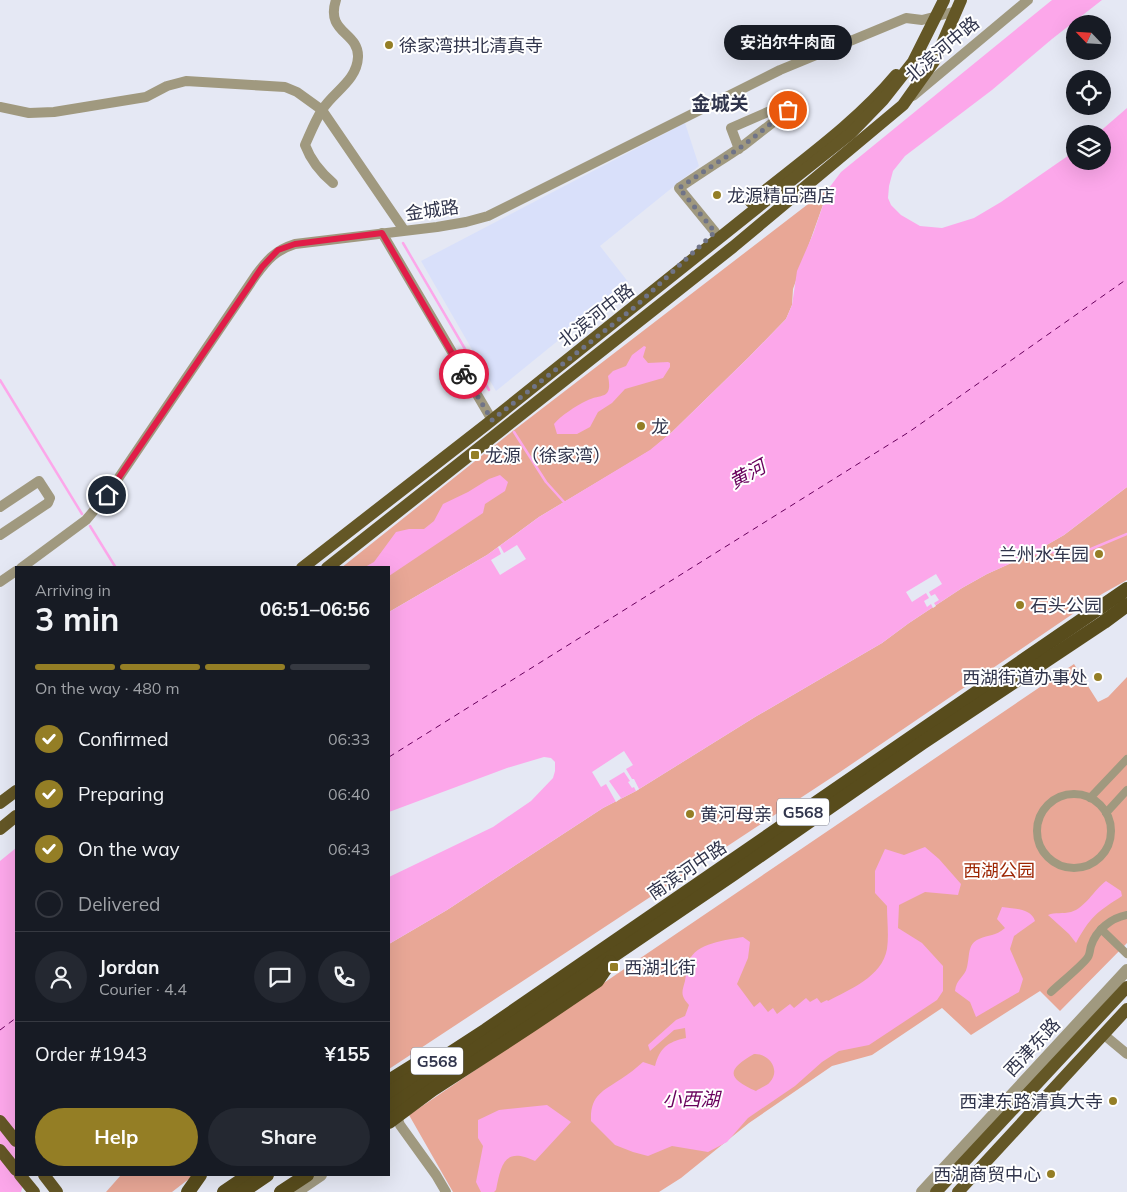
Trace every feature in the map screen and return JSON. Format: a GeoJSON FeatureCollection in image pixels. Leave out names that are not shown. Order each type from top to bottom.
{"type":"FeatureCollection","features":[{"type":"Feature","properties":{"kind":"highway","name":"南滨河中路"},"geometry":{"type":"LineString","coordinates":[[390,1092],[486,1030],[1127,589]]}},
{"type":"Feature","properties":{"kind":"highway","name":"南滨河中路"},"geometry":{"type":"LineString","coordinates":[[391,1117],[614,955],[1127,605]]}},
{"type":"Feature","properties":{"kind":"highway"},"geometry":{"type":"LineString","coordinates":[[391,1117],[597,981],[614,955]]}},
{"type":"Feature","properties":{"kind":"highway"},"geometry":{"type":"LineString","coordinates":[[391,1079],[469,1031],[486,1030]]}},
{"type":"Feature","properties":{"kind":"highway"},"geometry":{"type":"LineString","coordinates":[[188,1192],[199,1176]]}},
{"type":"Feature","properties":{"kind":"highway"},"geometry":{"type":"LineString","coordinates":[[224,1192],[248,1176]]}},
{"type":"Feature","properties":{"kind":"highway"},"geometry":{"type":"LineString","coordinates":[[242,1192],[267,1176]]}},
{"type":"Feature","properties":{"kind":"highway"},"geometry":{"type":"LineString","coordinates":[[255,1192],[265,1184],[269,1176]]}},
{"type":"Feature","properties":{"kind":"highway"},"geometry":{"type":"LineString","coordinates":[[269,1192],[293,1176]]}},
{"type":"Feature","properties":{"kind":"highway"},"geometry":{"type":"LineString","coordinates":[[281,1192],[305,1176]]}},
{"type":"Feature","properties":{"kind":"main road","name":"北滨河中路"},"geometry":{"type":"LineString","coordinates":[[305,566],[636,306],[850,134],[883,100],[913,62],[944,0]]}},
{"type":"Feature","properties":{"kind":"main road"},"geometry":{"type":"LineString","coordinates":[[636,306],[715,232],[842,128],[885,88],[908,60],[950,1],[957,4]]}},
{"type":"Feature","properties":{"kind":"main road","name":"北滨河中路"},"geometry":{"type":"LineString","coordinates":[[329,566],[733,247],[903,105],[935,60],[957,4]]}},
{"type":"Feature","properties":{"kind":"main road"},"geometry":{"type":"LineString","coordinates":[[0,793],[15,792]]}},
{"type":"Feature","properties":{"kind":"main road"},"geometry":{"type":"LineString","coordinates":[[0,804],[15,792]]}},
{"type":"Feature","properties":{"kind":"main road"},"geometry":{"type":"LineString","coordinates":[[0,819],[15,808]]}},
{"type":"Feature","properties":{"kind":"main road"},"geometry":{"type":"LineString","coordinates":[[0,829],[15,817]]}},
{"type":"Feature","properties":{"kind":"main road","name":"西津东路"},"geometry":{"type":"LineString","coordinates":[[936,1192],[1127,987]]}},
{"type":"Feature","properties":{"kind":"main road"},"geometry":{"type":"LineString","coordinates":[[958,1192],[1127,1009]]}},
{"type":"Feature","properties":{"kind":"main road"},"geometry":{"type":"LineString","coordinates":[[0,1121],[15,1140]]}},
{"type":"Feature","properties":{"kind":"main road"},"geometry":{"type":"LineString","coordinates":[[0,1150],[15,1169]]}},
{"type":"Feature","properties":{"kind":"main road"},"geometry":{"type":"LineString","coordinates":[[21,1176],[34,1192]]}},
{"type":"Feature","properties":{"kind":"main road"},"geometry":{"type":"LineString","coordinates":[[45,1176],[57,1192]]}},
{"type":"Feature","properties":{"kind":"street"},"geometry":{"type":"LineString","coordinates":[[333,183],[325,177],[310,158],[305,145],[322,110],[355,71],[358,58],[358,50],[334,20],[333,11],[336,0]]}},
{"type":"Feature","properties":{"kind":"street","name":"北滨河中路"},"geometry":{"type":"LineString","coordinates":[[903,105],[1028,0]]}},
{"type":"Feature","properties":{"kind":"street","name":"金城路"},"geometry":{"type":"LineString","coordinates":[[24,566],[78,527],[107,495],[256,275],[278,250],[295,244],[466,222],[488,216],[780,70],[906,18],[922,20],[940,16]]}},
{"type":"Feature","properties":{"kind":"street"},"geometry":{"type":"LineString","coordinates":[[0,108],[29,113],[54,112],[146,97],[167,86],[186,81],[285,88],[297,92],[322,110],[404,230]]}},
{"type":"Feature","properties":{"kind":"street"},"geometry":{"type":"LineString","coordinates":[[715,232],[679,188],[739,149],[788,110],[786,104],[731,128],[739,149]]}},
{"type":"Feature","properties":{"kind":"street"},"geometry":{"type":"LineString","coordinates":[[382,233],[492,420]]}},
{"type":"Feature","properties":{"kind":"street"},"geometry":{"type":"LineString","coordinates":[[0,507],[39,480],[50,498],[48,503],[0,535]]}},
{"type":"Feature","properties":{"kind":"street"},"geometry":{"type":"LineString","coordinates":[[0,568],[3,580],[15,571]]}},
{"type":"Feature","properties":{"kind":"street"},"geometry":{"type":"LineString","coordinates":[[1090,798],[1127,759]]}},
{"type":"Feature","properties":{"kind":"street"},"geometry":{"type":"LineString","coordinates":[[1106,813],[1127,790]]}},
{"type":"Feature","properties":{"kind":"street"},"geometry":{"type":"LineString","coordinates":[[1073,794],[1090,798],[1100,804],[1106,813],[1111,830],[1108,844],[1101,856],[1089,864],[1075,868],[1061,865],[1049,858],[1040,846],[1037,832],[1040,818],[1047,805],[1059,797],[1073,794]]}},
{"type":"Feature","properties":{"kind":"street"},"geometry":{"type":"LineString","coordinates":[[1051,992],[1088,958],[1091,944],[1101,929],[1120,916],[1127,915]]}},
{"type":"Feature","properties":{"kind":"street"},"geometry":{"type":"LineString","coordinates":[[1101,929],[1127,954]]}},
{"type":"Feature","properties":{"kind":"street","name":"西津东路"},"geometry":{"type":"LineString","coordinates":[[922,1192],[1127,970]]}},
{"type":"Feature","properties":{"kind":"street"},"geometry":{"type":"LineString","coordinates":[[1103,1034],[1127,1054]]}},
{"type":"Feature","properties":{"kind":"street"},"geometry":{"type":"LineString","coordinates":[[391,1117],[400,1126],[436,1175],[446,1192]]}},
{"type":"Feature","properties":{"kind":"street"},"geometry":{"type":"LineString","coordinates":[[296,1192],[320,1176]]}},
{"type":"Feature","properties":{"kind":"shaded area"},"geometry":{"type":"Polygon","coordinates":[[[685,123],[699,166],[600,246],[629,283],[496,391],[421,261],[685,123]]]}},
{"type":"Feature","properties":{"kind":"green space"},"geometry":{"type":"Polygon","coordinates":[[[829,188],[793,289],[792,305],[786,319],[672,432],[651,450],[539,517],[487,555],[390,611],[390,566],[344,566],[509,434],[829,188]]]}},
{"type":"Feature","properties":{"kind":"green space"},"geometry":{"type":"Polygon","coordinates":[[[1127,487],[1127,580],[1102,594],[840,772],[390,1068],[390,943],[447,910],[603,808],[636,791],[755,717],[882,643],[962,588],[987,574],[1031,554],[1064,535],[1127,487]]]}},
{"type":"Feature","properties":{"kind":"green space","name":"西湖公园"},"geometry":{"type":"Polygon","coordinates":[[[1074,664],[1098,702],[1108,697],[1127,677],[1127,943],[1060,1011],[1040,991],[971,1035],[942,1008],[872,1055],[832,1066],[749,1123],[681,1178],[659,1192],[453,1192],[409,1115],[1074,664]]]}},
{"type":"Feature","properties":{"kind":"green space"},"geometry":{"type":"Polygon","coordinates":[[[120,1176],[193,1176],[172,1192],[106,1192],[120,1176]]]}},
{"type":"Feature","properties":{"kind":"water","name":"黄河"},"geometry":{"type":"Polygon","coordinates":[[[1052,0],[1102,0],[1083,15],[1066,15],[1066,28],[992,90],[905,156],[893,171],[888,198],[891,205],[901,215],[920,226],[942,228],[974,218],[1001,202],[1066,157],[1066,170],[1111,170],[1111,125],[1107,125],[1127,108],[1127,487],[1064,535],[1031,554],[987,574],[962,588],[882,643],[755,717],[636,791],[603,808],[447,910],[390,943],[390,877],[493,827],[531,801],[553,778],[555,762],[551,758],[544,757],[507,768],[390,812],[390,611],[487,555],[539,517],[650,450],[672,432],[786,319],[792,305],[797,271],[813,234],[829,188],[841,172],[1052,0]]]}},
{"type":"Feature","properties":{"kind":"water"},"geometry":{"type":"Polygon","coordinates":[[[644,346],[646,347],[643,357],[648,363],[670,363],[670,367],[663,378],[625,389],[612,403],[598,412],[590,427],[577,434],[557,434],[554,424],[582,403],[607,393],[609,389],[608,376],[613,371],[626,366],[632,355],[644,346]]]}},
{"type":"Feature","properties":{"kind":"water"},"geometry":{"type":"Polygon","coordinates":[[[500,475],[508,482],[505,491],[485,504],[483,513],[390,575],[390,566],[367,566],[374,562],[396,532],[409,529],[424,529],[434,521],[443,504],[500,475]]]}},
{"type":"Feature","properties":{"kind":"water","name":"小西湖"},"geometry":{"type":"Polygon","coordinates":[[[925,847],[939,859],[961,884],[958,895],[925,892],[899,905],[898,928],[922,943],[943,966],[943,991],[937,1000],[869,1045],[839,1051],[822,1062],[795,1086],[748,1118],[727,1142],[708,1152],[672,1146],[648,1156],[615,1145],[591,1121],[591,1112],[595,1099],[603,1091],[643,1062],[655,1066],[659,1055],[665,1047],[686,1038],[685,1028],[674,1030],[650,1051],[648,1045],[676,1020],[685,1016],[689,1005],[684,999],[683,991],[688,963],[698,950],[705,946],[743,937],[750,942],[748,958],[737,984],[754,1007],[760,1002],[768,1012],[773,1008],[777,1014],[790,1004],[794,1008],[806,998],[810,1002],[817,998],[821,1003],[828,1001],[855,987],[872,975],[884,959],[888,938],[887,906],[875,893],[875,871],[885,849],[904,855],[925,847]],[[754,1054],[738,1065],[734,1074],[735,1078],[740,1082],[756,1091],[769,1083],[774,1072],[769,1059],[759,1054],[754,1054]]]}},
{"type":"Feature","properties":{"kind":"water"},"geometry":{"type":"Polygon","coordinates":[[[15,849],[15,1176],[26,1176],[21,1192],[0,1192],[0,861],[15,849]]]}},
{"type":"Feature","properties":{"kind":"water"},"geometry":{"type":"Polygon","coordinates":[[[1106,881],[1121,891],[1122,896],[1095,916],[1076,943],[1048,915],[1068,913],[1076,910],[1106,881]]]}},
{"type":"Feature","properties":{"kind":"water"},"geometry":{"type":"Polygon","coordinates":[[[1002,907],[1026,911],[1035,921],[1014,936],[1010,949],[1023,979],[1019,992],[976,1017],[970,1002],[955,991],[966,970],[972,944],[1005,928],[997,919],[1002,907]]]}},
{"type":"Feature","properties":{"kind":"water"},"geometry":{"type":"Polygon","coordinates":[[[547,1105],[571,1122],[535,1161],[517,1156],[506,1160],[502,1166],[496,1190],[494,1192],[481,1192],[476,1182],[483,1146],[478,1138],[478,1120],[499,1110],[547,1105]]]}},
{"type":"Feature","properties":{"kind":"pier"},"geometry":{"type":"Polygon","coordinates":[[[517,545],[526,559],[500,575],[491,560],[501,554],[498,547],[500,546],[504,553],[517,545]]]}},
{"type":"Feature","properties":{"kind":"pier"},"geometry":{"type":"Polygon","coordinates":[[[936,574],[942,584],[929,592],[931,596],[935,594],[939,600],[934,603],[936,606],[933,608],[931,604],[927,607],[924,601],[929,598],[926,593],[912,602],[906,592],[936,574]]]}},
{"type":"Feature","properties":{"kind":"pier"},"geometry":{"type":"Polygon","coordinates":[[[624,751],[633,765],[626,769],[639,789],[636,791],[634,787],[632,788],[624,772],[609,781],[621,798],[616,802],[606,784],[601,787],[592,772],[624,751]]]}},
{"type":"Feature","properties":{"kind":"waterway"},"geometry":{"type":"LineString","coordinates":[[403,243],[489,390]]}},
{"type":"Feature","properties":{"kind":"waterway"},"geometry":{"type":"LineString","coordinates":[[0,380],[82,514]]}},
{"type":"Feature","properties":{"kind":"waterway"},"geometry":{"type":"LineString","coordinates":[[514,432],[546,482],[564,502]]}},
{"type":"Feature","properties":{"kind":"waterway"},"geometry":{"type":"LineString","coordinates":[[90,526],[115,566]]}},
{"type":"Feature","properties":{"kind":"waterway"},"geometry":{"type":"LineString","coordinates":[[1031,554],[1091,549],[1127,534]]}},
{"type":"Feature","properties":{"kind":"ferry route"},"geometry":{"type":"LineString","coordinates":[[390,756],[909,432],[1127,279]]}},
{"type":"Feature","properties":{"kind":"ferry route"},"geometry":{"type":"LineString","coordinates":[[0,1030],[15,1019]]}},
{"type":"Feature","properties":{"kind":"way so far"},"geometry":{"type":"LineString","coordinates":[[464,374],[492,420],[636,306],[715,232],[679,188],[744,145],[788,110]]}},
{"type":"Feature","properties":{"kind":"place","name":"徐家湾拱北清真寺"},"geometry":{"type":"Point","coordinates":[389,45]}},
{"type":"Feature","properties":{"kind":"place","name":"安泊尔牛肉面"},"geometry":{"type":"Point","coordinates":[788,110]}},
{"type":"Feature","properties":{"kind":"place","name":"龙源精品酒店"},"geometry":{"type":"Point","coordinates":[717,195]}},
{"type":"Feature","properties":{"kind":"place","name":"龙"},"geometry":{"type":"Point","coordinates":[641,426]}},
{"type":"Feature","properties":{"kind":"place","name":"龙源（徐家湾）"},"geometry":{"type":"Point","coordinates":[475,455]}},
{"type":"Feature","properties":{"kind":"place","name":"兰州水车园"},"geometry":{"type":"Point","coordinates":[1099,554]}},
{"type":"Feature","properties":{"kind":"place","name":"石头公园"},"geometry":{"type":"Point","coordinates":[1020,605]}},
{"type":"Feature","properties":{"kind":"place","name":"西湖街道办事处"},"geometry":{"type":"Point","coordinates":[1098,677]}},
{"type":"Feature","properties":{"kind":"place","name":"黄河母亲"},"geometry":{"type":"Point","coordinates":[690,814]}},
{"type":"Feature","properties":{"kind":"place","name":"西湖北街"},"geometry":{"type":"Point","coordinates":[614,967]}},
{"type":"Feature","properties":{"kind":"place","name":"西津东路清真大寺"},"geometry":{"type":"Point","coordinates":[1113,1101]}},
{"type":"Feature","properties":{"kind":"place","name":"西湖商贸中心"},"geometry":{"type":"Point","coordinates":[1051,1174]}},
{"type":"Feature","properties":{"kind":"district","name":"金城关"},"geometry":{"type":"Point","coordinates":[720,103]}},
{"type":"Feature","properties":{"kind":"route"},"geometry":{"type":"LineString","coordinates":[[107,495],[262,267],[278,250],[286,247],[295,244],[382,233],[464,374]]}}]}
